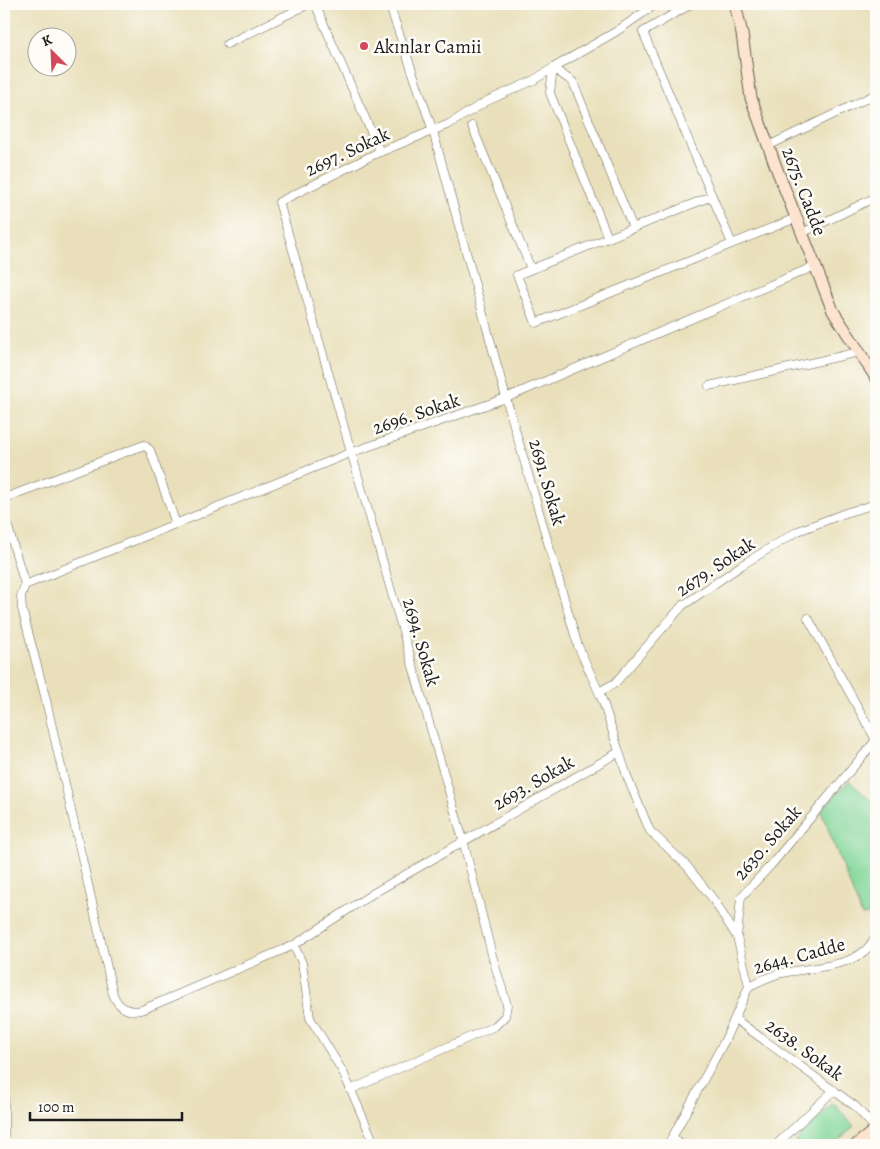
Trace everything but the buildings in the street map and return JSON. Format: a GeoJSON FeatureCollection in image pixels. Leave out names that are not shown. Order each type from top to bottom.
{"type":"FeatureCollection","features":[{"type":"Feature","properties":{"kind":"street"},"geometry":{"type":"LineString","coordinates":[[227,44],[309,4]]}},
{"type":"Feature","properties":{"kind":"street"},"geometry":{"type":"LineString","coordinates":[[315,4],[380,152]]}},
{"type":"Feature","properties":{"kind":"street","name":"2691. Sokak"},"geometry":{"type":"LineString","coordinates":[[389,4],[433,131],[506,398],[578,646],[599,692],[619,752],[650,831],[687,866],[713,899],[737,937]]}},
{"type":"Feature","properties":{"kind":"street","name":"2697. Sokak"},"geometry":{"type":"LineString","coordinates":[[350,453],[279,202],[380,152],[449,124],[487,101],[532,81],[617,31],[656,4]]}},
{"type":"Feature","properties":{"kind":"street"},"geometry":{"type":"LineString","coordinates":[[691,4],[642,32],[732,244]]}},
{"type":"Feature","properties":{"kind":"street","name":"2675. Cadde"},"geometry":{"type":"LineString","coordinates":[[735,4],[742,34],[751,98],[768,146],[833,311],[876,378]]}},
{"type":"Feature","properties":{"kind":"street"},"geometry":{"type":"LineString","coordinates":[[608,238],[550,93],[553,68],[573,82],[633,228]]}},
{"type":"Feature","properties":{"kind":"street"},"geometry":{"type":"LineString","coordinates":[[768,146],[876,94]]}},
{"type":"Feature","properties":{"kind":"street"},"geometry":{"type":"LineString","coordinates":[[472,126],[532,269]]}},
{"type":"Feature","properties":{"kind":"street"},"geometry":{"type":"LineString","coordinates":[[712,196],[517,275],[536,323],[796,218]]}},
{"type":"Feature","properties":{"kind":"street"},"geometry":{"type":"LineString","coordinates":[[802,233],[876,197]]}},
{"type":"Feature","properties":{"kind":"street","name":"2696. Sokak"},"geometry":{"type":"LineString","coordinates":[[25,586],[350,453],[506,398],[815,266]]}},
{"type":"Feature","properties":{"kind":"street"},"geometry":{"type":"LineString","coordinates":[[710,386],[860,352]]}},
{"type":"Feature","properties":{"kind":"street"},"geometry":{"type":"LineString","coordinates":[[4,503],[10,496],[144,445],[150,450],[176,524]]}},
{"type":"Feature","properties":{"kind":"street","name":"2694. Sokak"},"geometry":{"type":"LineString","coordinates":[[350,453],[463,840],[493,959],[507,1005],[505,1016],[495,1026],[350,1090]]}},
{"type":"Feature","properties":{"kind":"street","name":"2679. Sokak"},"geometry":{"type":"LineString","coordinates":[[599,692],[615,683],[682,606],[742,565],[798,531],[848,512],[876,504]]}},
{"type":"Feature","properties":{"kind":"street"},"geometry":{"type":"LineString","coordinates":[[4,513],[25,586]]}},
{"type":"Feature","properties":{"kind":"street","name":"2693. Sokak"},"geometry":{"type":"LineString","coordinates":[[25,586],[21,596],[22,610],[46,696],[117,1002],[128,1010],[139,1011],[294,945],[372,894],[619,752]]}},
{"type":"Feature","properties":{"kind":"street"},"geometry":{"type":"LineString","coordinates":[[808,618],[876,740]]}},
{"type":"Feature","properties":{"kind":"street","name":"2630. Sokak"},"geometry":{"type":"LineString","coordinates":[[749,986],[737,937],[741,897],[771,865],[876,740]]}},
{"type":"Feature","properties":{"kind":"street","name":"2644. Cadde"},"geometry":{"type":"LineString","coordinates":[[749,986],[776,974],[853,959],[874,943],[876,933]]}},
{"type":"Feature","properties":{"kind":"street"},"geometry":{"type":"LineString","coordinates":[[294,945],[302,963],[310,1018],[343,1072],[375,1145]]}},
{"type":"Feature","properties":{"kind":"street"},"geometry":{"type":"LineString","coordinates":[[668,1145],[674,1138],[735,1019],[749,986]]}},
{"type":"Feature","properties":{"kind":"street","name":"2638. Sokak"},"geometry":{"type":"LineString","coordinates":[[735,1019],[855,1106],[876,1129]]}},
{"type":"Feature","properties":{"kind":"street"},"geometry":{"type":"LineString","coordinates":[[4,1066],[6,1079],[4,1137]]}},
{"type":"Feature","properties":{"kind":"street"},"geometry":{"type":"LineString","coordinates":[[776,1145],[834,1090]]}},
{"type":"Feature","properties":{"kind":"street"},"geometry":{"type":"LineString","coordinates":[[856,1145],[876,1129]]}},
{"type":"Feature","properties":{"kind":"street"},"geometry":{"type":"LineString","coordinates":[[674,1138],[681,1145]]}},
{"type":"Feature","properties":{"kind":"green space"},"geometry":{"type":"Polygon","coordinates":[[[849,781],[876,805],[876,889],[870,914],[862,916],[821,811],[849,781]]]}},
{"type":"Feature","properties":{"kind":"green space"},"geometry":{"type":"Polygon","coordinates":[[[833,1103],[854,1126],[833,1145],[800,1145],[795,1141],[833,1103]]]}},
{"type":"Feature","properties":{"kind":"place","name":"Akınlar Camii"},"geometry":{"type":"Point","coordinates":[364,46]}}]}
